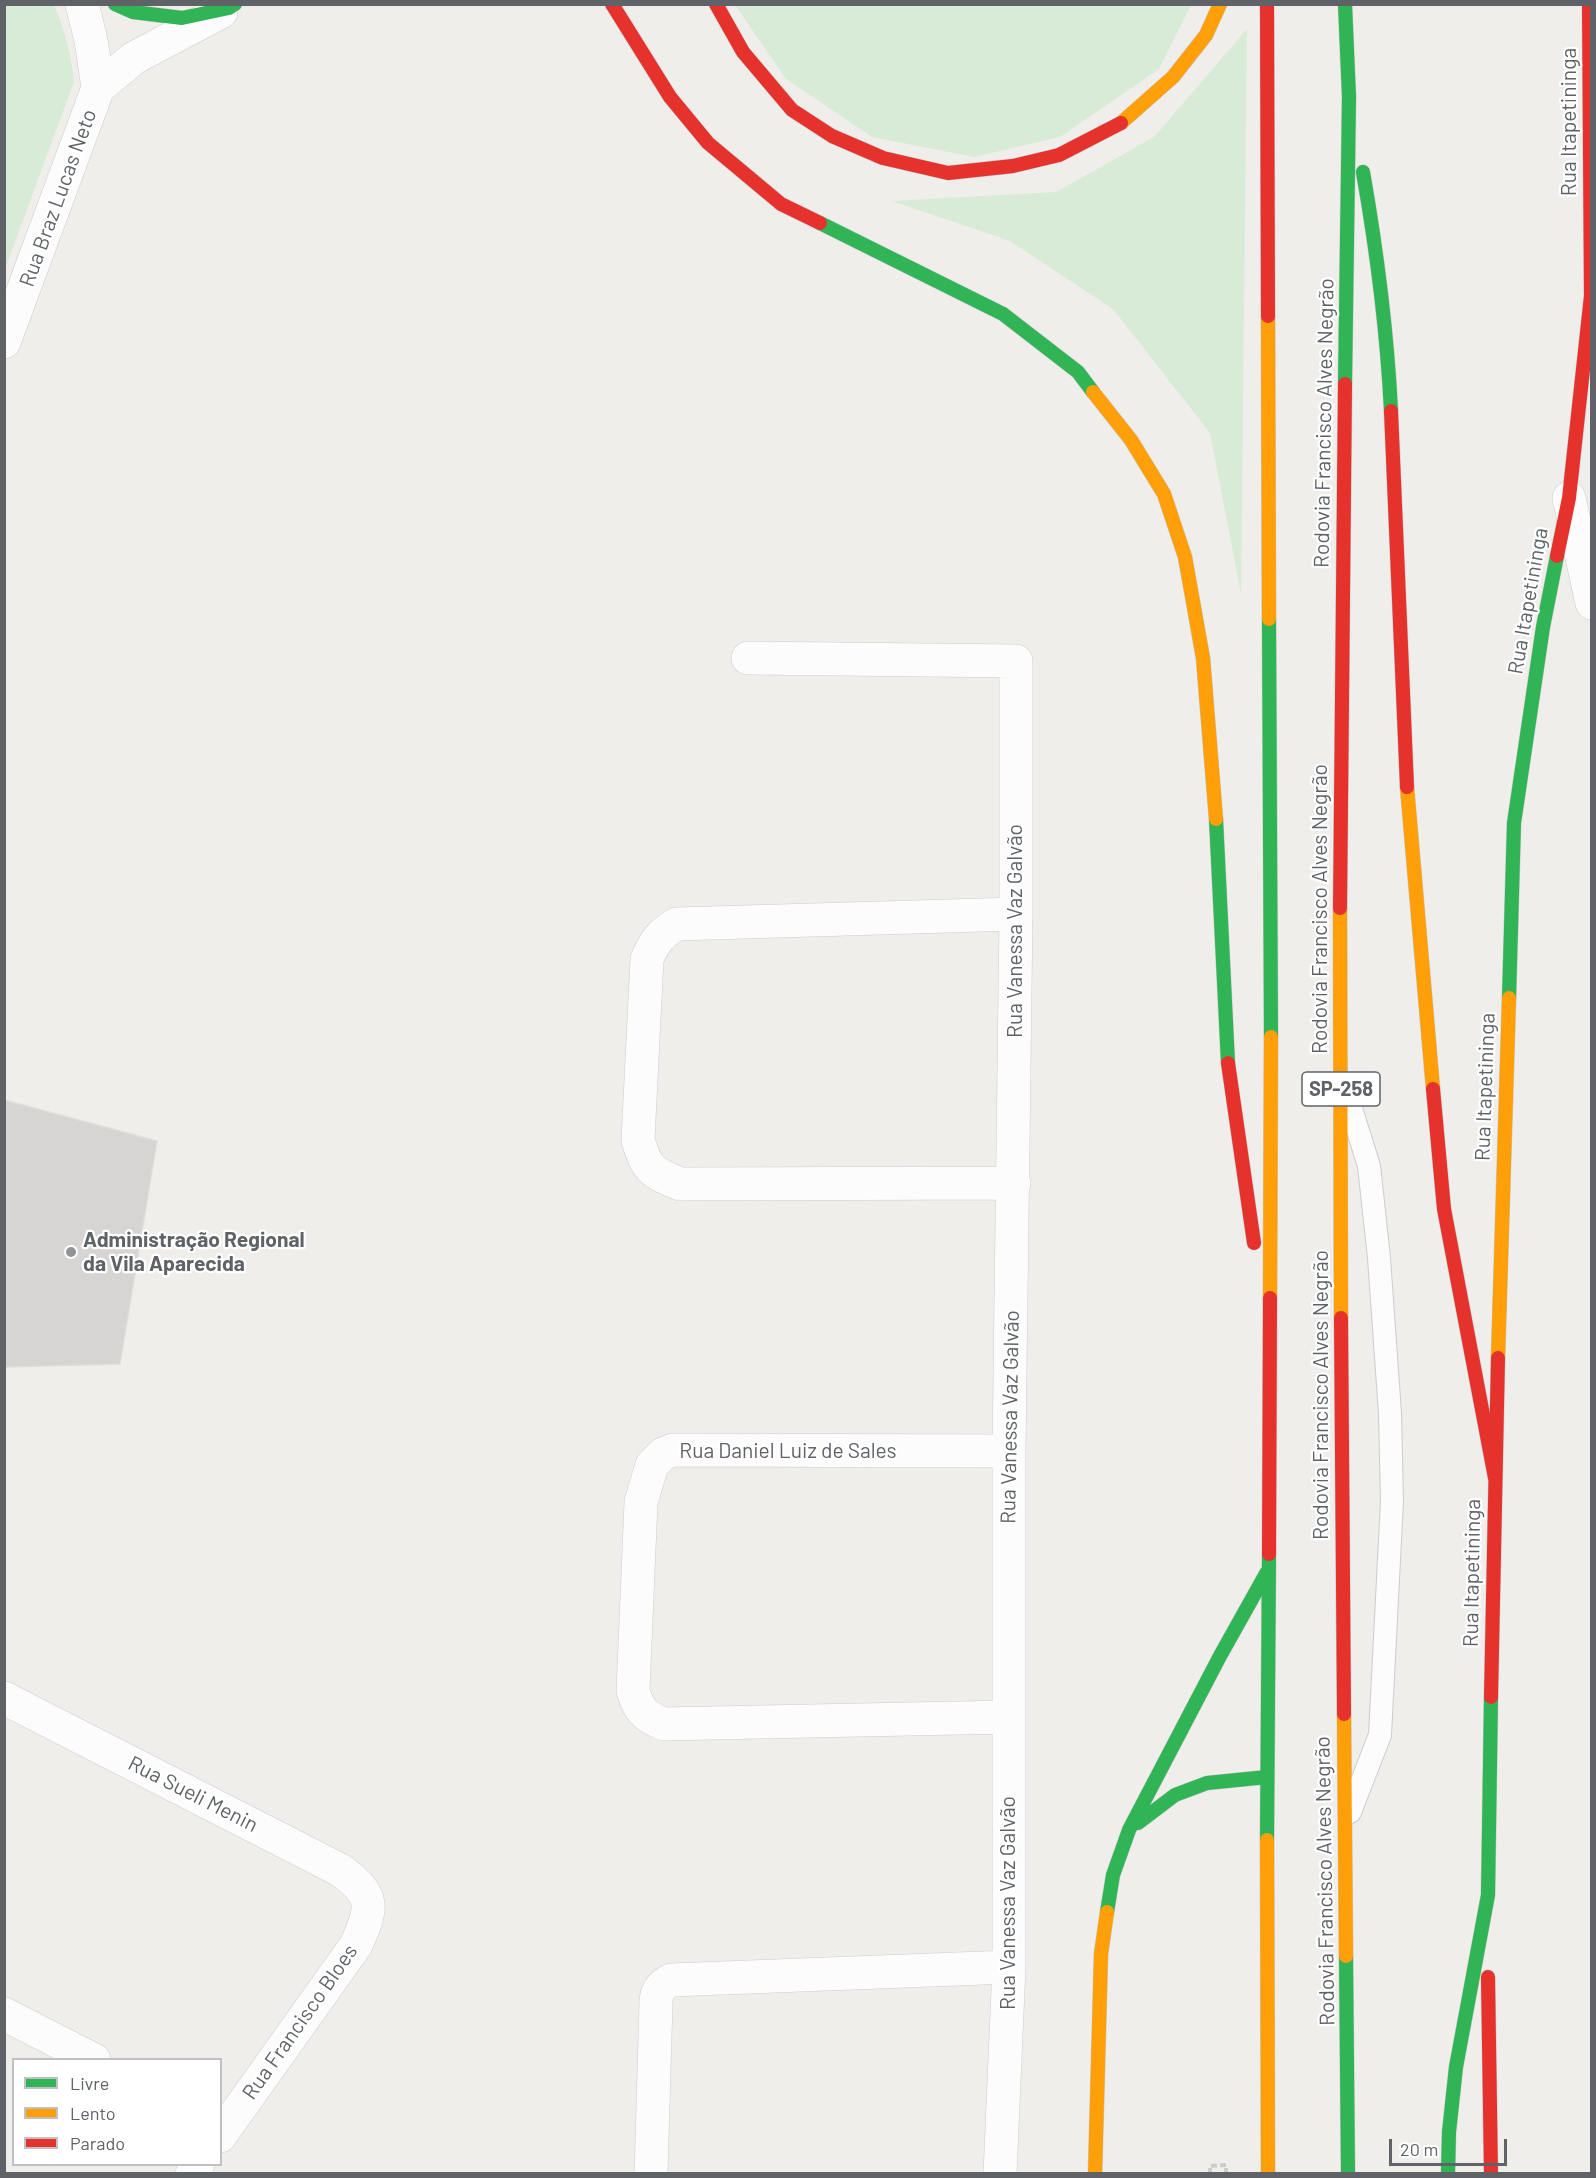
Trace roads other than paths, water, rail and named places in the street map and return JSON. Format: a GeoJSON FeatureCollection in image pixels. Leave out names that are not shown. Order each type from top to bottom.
{"type":"FeatureCollection","features":[{"type":"Feature","properties":{"kind":"main road"},"geometry":{"type":"LineString","coordinates":[[116,4],[133,12],[182,18],[232,6]]}},
{"type":"Feature","properties":{"kind":"main road"},"geometry":{"type":"LineString","coordinates":[[612,4],[670,97],[708,143],[781,204],[1004,314],[1078,372],[1131,440],[1164,494],[1185,557],[1203,658],[1215,801],[1227,1052],[1271,1359]]}},
{"type":"Feature","properties":{"kind":"main road"},"geometry":{"type":"LineString","coordinates":[[716,4],[743,52],[792,110],[832,136],[883,158],[948,173],[1013,166],[1059,155],[1118,126],[1173,76],[1206,35],[1220,4]]}},
{"type":"Feature","properties":{"kind":"main road","name":"SP-258"},"geometry":{"type":"LineString","coordinates":[[1267,4],[1271,1359],[1267,1777],[1268,2174]]}},
{"type":"Feature","properties":{"kind":"main road","name":"Rodovia Francisco Alves Negrão"},"geometry":{"type":"LineString","coordinates":[[1345,4],[1349,97],[1340,830],[1348,2174]]}},
{"type":"Feature","properties":{"kind":"main road","name":"Rua Itapetininga"},"geometry":{"type":"LineString","coordinates":[[1448,2174],[1449,2132],[1456,2067],[1488,1895],[1495,1478],[1514,823],[1543,627],[1569,498],[1591,296],[1589,4]]}},
{"type":"Feature","properties":{"kind":"main road"},"geometry":{"type":"LineString","coordinates":[[1349,97],[1378,257],[1388,345],[1408,810],[1444,1209],[1495,1478]]}},
{"type":"Feature","properties":{"kind":"main road"},"geometry":{"type":"LineString","coordinates":[[1095,2174],[1101,1954],[1113,1875],[1129,1830],[1269,1568]]}},
{"type":"Feature","properties":{"kind":"main road"},"geometry":{"type":"LineString","coordinates":[[1129,1830],[1175,1795],[1207,1783],[1267,1777]]}},
{"type":"Feature","properties":{"kind":"main road"},"geometry":{"type":"LineString","coordinates":[[1488,1895],[1491,2174]]}},
{"type":"Feature","properties":{"kind":"street"},"geometry":{"type":"LineString","coordinates":[[82,4],[91,40],[98,88]]}},
{"type":"Feature","properties":{"kind":"street"},"geometry":{"type":"LineString","coordinates":[[98,88],[134,58],[232,6]]}},
{"type":"Feature","properties":{"kind":"street","name":"Rua Braz Lucas Neto"},"geometry":{"type":"LineString","coordinates":[[4,342],[98,88]]}},
{"type":"Feature","properties":{"kind":"street"},"geometry":{"type":"LineString","coordinates":[[1569,498],[1592,603]]}},
{"type":"Feature","properties":{"kind":"street","name":"Rua Vanessa Vaz Galvão"},"geometry":{"type":"LineString","coordinates":[[748,658],[1016,661],[1014,1183],[1009,1451],[1009,1967],[1000,2174]]}},
{"type":"Feature","properties":{"kind":"street"},"geometry":{"type":"LineString","coordinates":[[1014,1183],[680,1184],[660,1176],[645,1163],[638,1140],[647,959],[653,944],[663,932],[677,924],[1016,914]]}},
{"type":"Feature","properties":{"kind":"street","name":"Rua Daniel Luiz de Sales"},"geometry":{"type":"LineString","coordinates":[[1008,1717],[663,1724],[649,1717],[638,1707],[633,1691],[641,1502],[652,1465],[663,1454],[673,1450],[1009,1451]]}},
{"type":"Feature","properties":{"kind":"street","name":"Rua Sueli Menin"},"geometry":{"type":"LineString","coordinates":[[4,1698],[340,1870],[365,1891],[369,1903]]}},
{"type":"Feature","properties":{"kind":"street","name":"Rua Francisco Bloes"},"geometry":{"type":"LineString","coordinates":[[223,2129],[356,1945],[368,1918],[369,1903]]}},
{"type":"Feature","properties":{"kind":"street"},"geometry":{"type":"LineString","coordinates":[[651,2174],[656,1995],[662,1984],[671,1980],[1009,1967]]}},
{"type":"Feature","properties":{"kind":"street"},"geometry":{"type":"LineString","coordinates":[[4,2014],[90,2058]]}},
{"type":"Feature","properties":{"kind":"lane"},"geometry":{"type":"LineString","coordinates":[[1341,1079],[1369,1166],[1380,1270],[1390,1413],[1392,1501],[1380,1735],[1345,1825]]}},
{"type":"Feature","properties":{"kind":"place","name":"Administração Regional da Vila Aparecida"},"geometry":{"type":"Point","coordinates":[71,1252]}}]}
